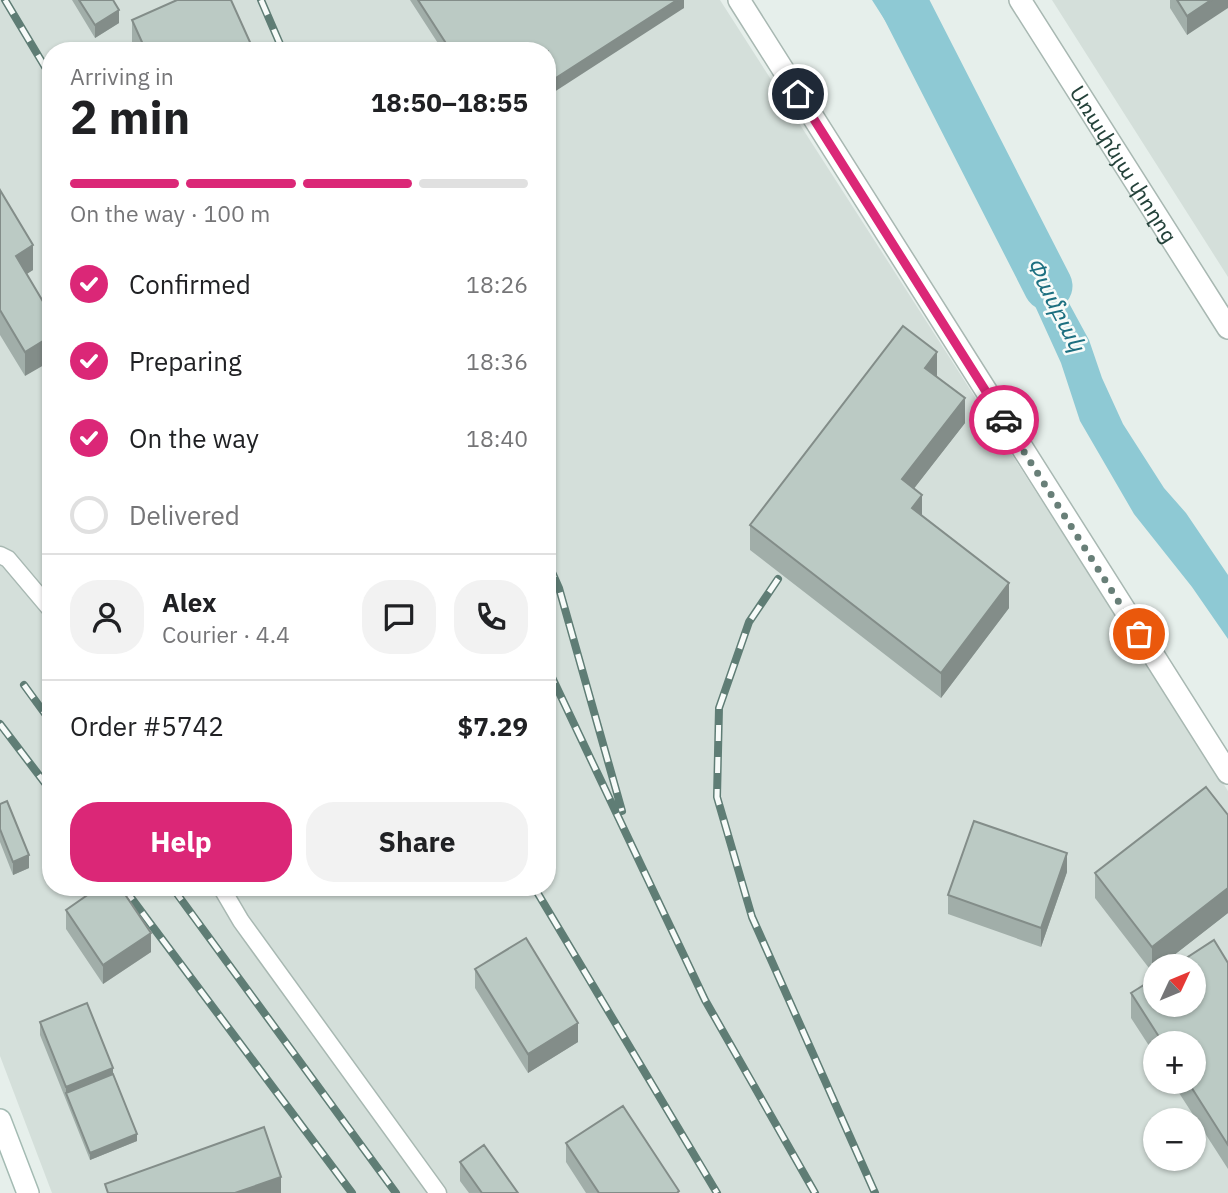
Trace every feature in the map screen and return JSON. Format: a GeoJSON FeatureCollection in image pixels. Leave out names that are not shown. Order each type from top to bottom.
{"type":"FeatureCollection","features":[{"type":"Feature","properties":{"kind":"street"},"geometry":{"type":"LineString","coordinates":[[739,0],[1228,773]]}},
{"type":"Feature","properties":{"kind":"street","name":"Առափնյա փողոց"},"geometry":{"type":"LineString","coordinates":[[1020,0],[1228,328]]}},
{"type":"Feature","properties":{"kind":"street"},"geometry":{"type":"LineString","coordinates":[[0,1120],[28,1193]]}},
{"type":"Feature","properties":{"kind":"lane"},"geometry":{"type":"LineString","coordinates":[[0,555],[8,559],[42,599]]}},
{"type":"Feature","properties":{"kind":"lane"},"geometry":{"type":"LineString","coordinates":[[226,896],[241,921],[438,1193]]}},
{"type":"Feature","properties":{"kind":"shaded area"},"geometry":{"type":"Polygon","coordinates":[[[0,0],[720,0],[1228,791],[1228,1193],[52,1193],[0,1056],[0,0]]]}},
{"type":"Feature","properties":{"kind":"shaded area"},"geometry":{"type":"Polygon","coordinates":[[[1052,0],[1228,0],[1228,277],[1052,0]]]}},
{"type":"Feature","properties":{"kind":"water"},"geometry":{"type":"Polygon","coordinates":[[[872,0],[922,0],[936,24],[958,93],[961,118],[981,155],[1006,217],[1042,250],[1060,278],[1064,294],[1089,340],[1102,378],[1123,424],[1164,488],[1186,513],[1228,575],[1228,639],[1192,587],[1134,514],[1080,421],[1061,363],[1001,231],[975,194],[948,126],[918,72],[872,0]]]}},
{"type":"Feature","properties":{"kind":"building"},"geometry":{"type":"Polygon","coordinates":[[[79,0],[113,0],[119,10],[95,25],[79,0]]]}},
{"type":"Feature","properties":{"kind":"building"},"geometry":{"type":"Polygon","coordinates":[[[177,0],[231,0],[250,42],[142,42],[132,20],[177,0]]]}},
{"type":"Feature","properties":{"kind":"building"},"geometry":{"type":"Polygon","coordinates":[[[418,0],[677,0],[556,78],[556,42],[445,42],[418,0]]]}},
{"type":"Feature","properties":{"kind":"building"},"geometry":{"type":"Polygon","coordinates":[[[1177,0],[1211,0],[1187,16],[1177,0]]]}},
{"type":"Feature","properties":{"kind":"building"},"geometry":{"type":"Polygon","coordinates":[[[0,190],[33,245],[16,256],[42,300],[42,342],[25,352],[0,310],[0,190]]]}},
{"type":"Feature","properties":{"kind":"building"},"geometry":{"type":"Polygon","coordinates":[[[903,326],[937,352],[925,368],[965,398],[902,479],[922,495],[912,508],[1009,583],[941,673],[750,525],[903,326]]]}},
{"type":"Feature","properties":{"kind":"building"},"geometry":{"type":"Polygon","coordinates":[[[1206,787],[1228,815],[1228,888],[1152,947],[1095,873],[1206,787]]]}},
{"type":"Feature","properties":{"kind":"building"},"geometry":{"type":"Polygon","coordinates":[[[7,801],[29,855],[13,862],[0,829],[0,804],[7,801]]]}},
{"type":"Feature","properties":{"kind":"building"},"geometry":{"type":"Polygon","coordinates":[[[974,821],[1067,853],[1041,928],[948,895],[974,821]]]}},
{"type":"Feature","properties":{"kind":"building"},"geometry":{"type":"Polygon","coordinates":[[[86,896],[126,896],[151,933],[103,965],[66,910],[86,896]]]}},
{"type":"Feature","properties":{"kind":"building"},"geometry":{"type":"Polygon","coordinates":[[[526,938],[578,1023],[528,1054],[475,969],[526,938]]]}},
{"type":"Feature","properties":{"kind":"building"},"geometry":{"type":"Polygon","coordinates":[[[1214,940],[1228,963],[1228,1145],[1196,1094],[1206,1094],[1206,1031],[1155,1031],[1146,1017],[1206,1017],[1206,954],[1192,954],[1214,940]]]}},
{"type":"Feature","properties":{"kind":"building"},"geometry":{"type":"Polygon","coordinates":[[[1143,986],[1143,1012],[1131,993],[1143,986]]]}},
{"type":"Feature","properties":{"kind":"building"},"geometry":{"type":"Polygon","coordinates":[[[87,1003],[113,1068],[66,1087],[40,1022],[87,1003]]]}},
{"type":"Feature","properties":{"kind":"building"},"geometry":{"type":"Polygon","coordinates":[[[113,1074],[137,1134],[90,1153],[66,1093],[113,1074]]]}},
{"type":"Feature","properties":{"kind":"building"},"geometry":{"type":"Polygon","coordinates":[[[623,1106],[679,1191],[677,1193],[599,1193],[566,1143],[623,1106]]]}},
{"type":"Feature","properties":{"kind":"building"},"geometry":{"type":"Polygon","coordinates":[[[264,1127],[281,1177],[235,1193],[108,1193],[105,1184],[264,1127]]]}},
{"type":"Feature","properties":{"kind":"building"},"geometry":{"type":"Polygon","coordinates":[[[484,1145],[518,1193],[482,1193],[460,1162],[484,1145]]]}},
{"type":"Feature","properties":{"kind":"waterway","name":"Փամբակ"},"geometry":{"type":"LineString","coordinates":[[902,0],[1048,286]]}},
{"type":"Feature","properties":{"kind":"railway"},"geometry":{"type":"LineString","coordinates":[[5,0],[42,62]]}},
{"type":"Feature","properties":{"kind":"railway"},"geometry":{"type":"LineString","coordinates":[[261,0],[279,42]]}},
{"type":"Feature","properties":{"kind":"railway"},"geometry":{"type":"LineString","coordinates":[[778,579],[749,622],[719,708],[717,797],[752,917],[875,1193]]}},
{"type":"Feature","properties":{"kind":"railway"},"geometry":{"type":"LineString","coordinates":[[556,581],[622,811]]}},
{"type":"Feature","properties":{"kind":"railway"},"geometry":{"type":"LineString","coordinates":[[24,685],[42,710]]}},
{"type":"Feature","properties":{"kind":"railway"},"geometry":{"type":"LineString","coordinates":[[556,686],[705,1000],[815,1193]]}},
{"type":"Feature","properties":{"kind":"railway"},"geometry":{"type":"LineString","coordinates":[[0,724],[42,779]]}},
{"type":"Feature","properties":{"kind":"railway"},"geometry":{"type":"LineString","coordinates":[[130,896],[352,1193]]}},
{"type":"Feature","properties":{"kind":"railway"},"geometry":{"type":"LineString","coordinates":[[179,896],[396,1193]]}},
{"type":"Feature","properties":{"kind":"railway"},"geometry":{"type":"LineString","coordinates":[[539,896],[717,1193]]}},
{"type":"Feature","properties":{"kind":"way so far"},"geometry":{"type":"LineString","coordinates":[[1004,420],[1139,634]]}},
{"type":"Feature","properties":{"kind":"route"},"geometry":{"type":"LineString","coordinates":[[798,94],[1004,420]]}}]}
